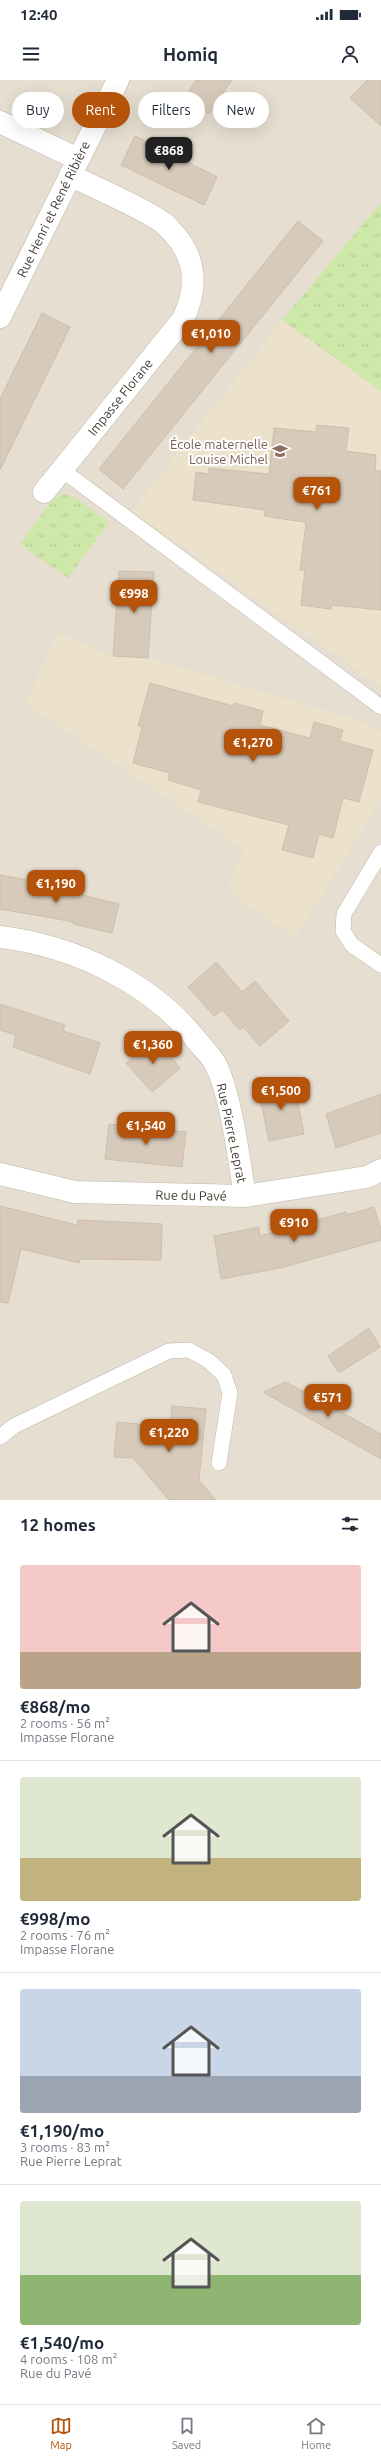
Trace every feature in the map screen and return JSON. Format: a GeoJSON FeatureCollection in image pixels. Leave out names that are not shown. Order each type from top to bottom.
{"type":"FeatureCollection","features":[{"type":"Feature","properties":{"kind":"street","name":"Rue Henri et René Ribière"},"geometry":{"type":"LineString","coordinates":[[0,318],[118,80]]}},
{"type":"Feature","properties":{"kind":"street","name":"Impasse Florane"},"geometry":{"type":"LineString","coordinates":[[0,122],[163,222],[179,240],[191,261],[194,284],[191,303],[183,319],[44,492]]}},
{"type":"Feature","properties":{"kind":"street","name":"Rue Pierre Leprat"},"geometry":{"type":"LineString","coordinates":[[0,937],[26,940],[56,948],[84,959],[137,986],[183,1022],[215,1063],[225,1094],[245,1196]]}},
{"type":"Feature","properties":{"kind":"street","name":"Rue du Pavé"},"geometry":{"type":"LineString","coordinates":[[0,1174],[75,1192],[245,1196],[367,1177],[381,1170]]}},
{"type":"Feature","properties":{"kind":"lane"},"geometry":{"type":"LineString","coordinates":[[62,470],[381,706]]}},
{"type":"Feature","properties":{"kind":"lane"},"geometry":{"type":"LineString","coordinates":[[381,852],[344,914],[343,931],[352,945],[381,965]]}},
{"type":"Feature","properties":{"kind":"lane"},"geometry":{"type":"LineString","coordinates":[[0,1437],[14,1426],[168,1350],[189,1350],[209,1361],[224,1375],[230,1393],[219,1463]]}},
{"type":"Feature","properties":{"kind":"shaded area"},"geometry":{"type":"Polygon","coordinates":[[[0,80],[381,80],[381,1500],[0,1500],[0,80]]]}},
{"type":"Feature","properties":{"kind":"shaded area","name":"École maternelle Louise Michel"},"geometry":{"type":"Polygon","coordinates":[[[282,320],[381,391],[381,687],[132,511],[282,320]]]}},
{"type":"Feature","properties":{"kind":"shaded area"},"geometry":{"type":"Polygon","coordinates":[[[58,633],[113,656],[148,658],[359,720],[381,732],[381,801],[295,938],[227,890],[244,849],[25,703],[58,633]]]}},
{"type":"Feature","properties":{"kind":"green space"},"geometry":{"type":"Polygon","coordinates":[[[381,203],[381,391],[282,320],[381,203]]]}},
{"type":"Feature","properties":{"kind":"green space"},"geometry":{"type":"Polygon","coordinates":[[[63,494],[76,498],[109,522],[68,578],[20,544],[53,499],[63,494]]]}},
{"type":"Feature","properties":{"kind":"building"},"geometry":{"type":"Polygon","coordinates":[[[196,80],[232,80],[224,92],[213,92],[213,108],[209,114],[205,111],[205,92],[189,92],[196,80]]]}},
{"type":"Feature","properties":{"kind":"building"},"geometry":{"type":"Polygon","coordinates":[[[367,80],[381,80],[381,126],[350,98],[367,80]]]}},
{"type":"Feature","properties":{"kind":"building"},"geometry":{"type":"Polygon","coordinates":[[[135,136],[217,177],[204,205],[121,165],[135,136]]]}},
{"type":"Feature","properties":{"kind":"building"},"geometry":{"type":"Polygon","coordinates":[[[298,221],[323,241],[123,489],[99,469],[298,221]]]}},
{"type":"Feature","properties":{"kind":"building"},"geometry":{"type":"Polygon","coordinates":[[[42,313],[70,327],[0,470],[0,399],[42,313]]]}},
{"type":"Feature","properties":{"kind":"building"},"geometry":{"type":"Polygon","coordinates":[[[317,425],[349,428],[346,451],[376,455],[375,470],[381,471],[381,610],[332,605],[331,609],[301,605],[305,570],[300,570],[306,524],[304,522],[264,516],[265,510],[193,500],[196,472],[209,474],[209,468],[269,474],[274,428],[316,432],[317,425]]]}},
{"type":"Feature","properties":{"kind":"building"},"geometry":{"type":"Polygon","coordinates":[[[119,571],[154,572],[148,658],[113,656],[119,571]]]}},
{"type":"Feature","properties":{"kind":"building"},"geometry":{"type":"Polygon","coordinates":[[[150,683],[233,706],[234,703],[263,711],[260,725],[310,738],[314,722],[343,730],[340,741],[373,750],[359,802],[343,798],[333,838],[319,834],[313,858],[282,850],[289,825],[198,802],[201,790],[168,780],[170,773],[133,763],[142,727],[138,726],[150,683]]]}},
{"type":"Feature","properties":{"kind":"building"},"geometry":{"type":"Polygon","coordinates":[[[0,875],[55,885],[54,888],[119,904],[112,933],[73,924],[74,922],[0,909],[0,875]]]}},
{"type":"Feature","properties":{"kind":"building"},"geometry":{"type":"Polygon","coordinates":[[[216,962],[242,992],[255,981],[289,1021],[260,1046],[243,1027],[240,1030],[222,1010],[214,1016],[188,987],[216,962]]]}},
{"type":"Feature","properties":{"kind":"building"},"geometry":{"type":"Polygon","coordinates":[[[0,1004],[65,1025],[63,1031],[100,1043],[90,1074],[13,1047],[16,1035],[0,1030],[0,1004]]]}},
{"type":"Feature","properties":{"kind":"building"},"geometry":{"type":"Polygon","coordinates":[[[155,1038],[180,1068],[152,1092],[126,1063],[155,1038]]]}},
{"type":"Feature","properties":{"kind":"building"},"geometry":{"type":"Polygon","coordinates":[[[294,1081],[304,1134],[269,1141],[258,1087],[294,1081]]]}},
{"type":"Feature","properties":{"kind":"building"},"geometry":{"type":"Polygon","coordinates":[[[381,1094],[381,1133],[336,1148],[326,1114],[381,1094]]]}},
{"type":"Feature","properties":{"kind":"building"},"geometry":{"type":"Polygon","coordinates":[[[109,1124],[186,1132],[182,1167],[105,1159],[109,1124]]]}},
{"type":"Feature","properties":{"kind":"building"},"geometry":{"type":"Polygon","coordinates":[[[0,1206],[77,1225],[78,1220],[162,1224],[161,1260],[80,1259],[79,1263],[21,1249],[8,1303],[0,1302],[0,1206]]]}},
{"type":"Feature","properties":{"kind":"building"},"geometry":{"type":"Polygon","coordinates":[[[374,1207],[381,1229],[381,1240],[280,1268],[221,1279],[214,1236],[259,1227],[260,1236],[346,1212],[347,1215],[374,1207]]]}},
{"type":"Feature","properties":{"kind":"building"},"geometry":{"type":"Polygon","coordinates":[[[369,1328],[380,1347],[339,1373],[328,1356],[369,1328]]]}},
{"type":"Feature","properties":{"kind":"building"},"geometry":{"type":"Polygon","coordinates":[[[286,1382],[381,1434],[381,1459],[263,1392],[286,1382]]]}},
{"type":"Feature","properties":{"kind":"building"},"geometry":{"type":"Polygon","coordinates":[[[172,1406],[206,1409],[199,1480],[216,1500],[169,1500],[133,1458],[114,1457],[117,1422],[170,1427],[172,1406]]]}},
{"type":"Feature","properties":{"kind":"place","name":"École maternelle Louise Michel"},"geometry":{"type":"Point","coordinates":[280,451]}}]}
